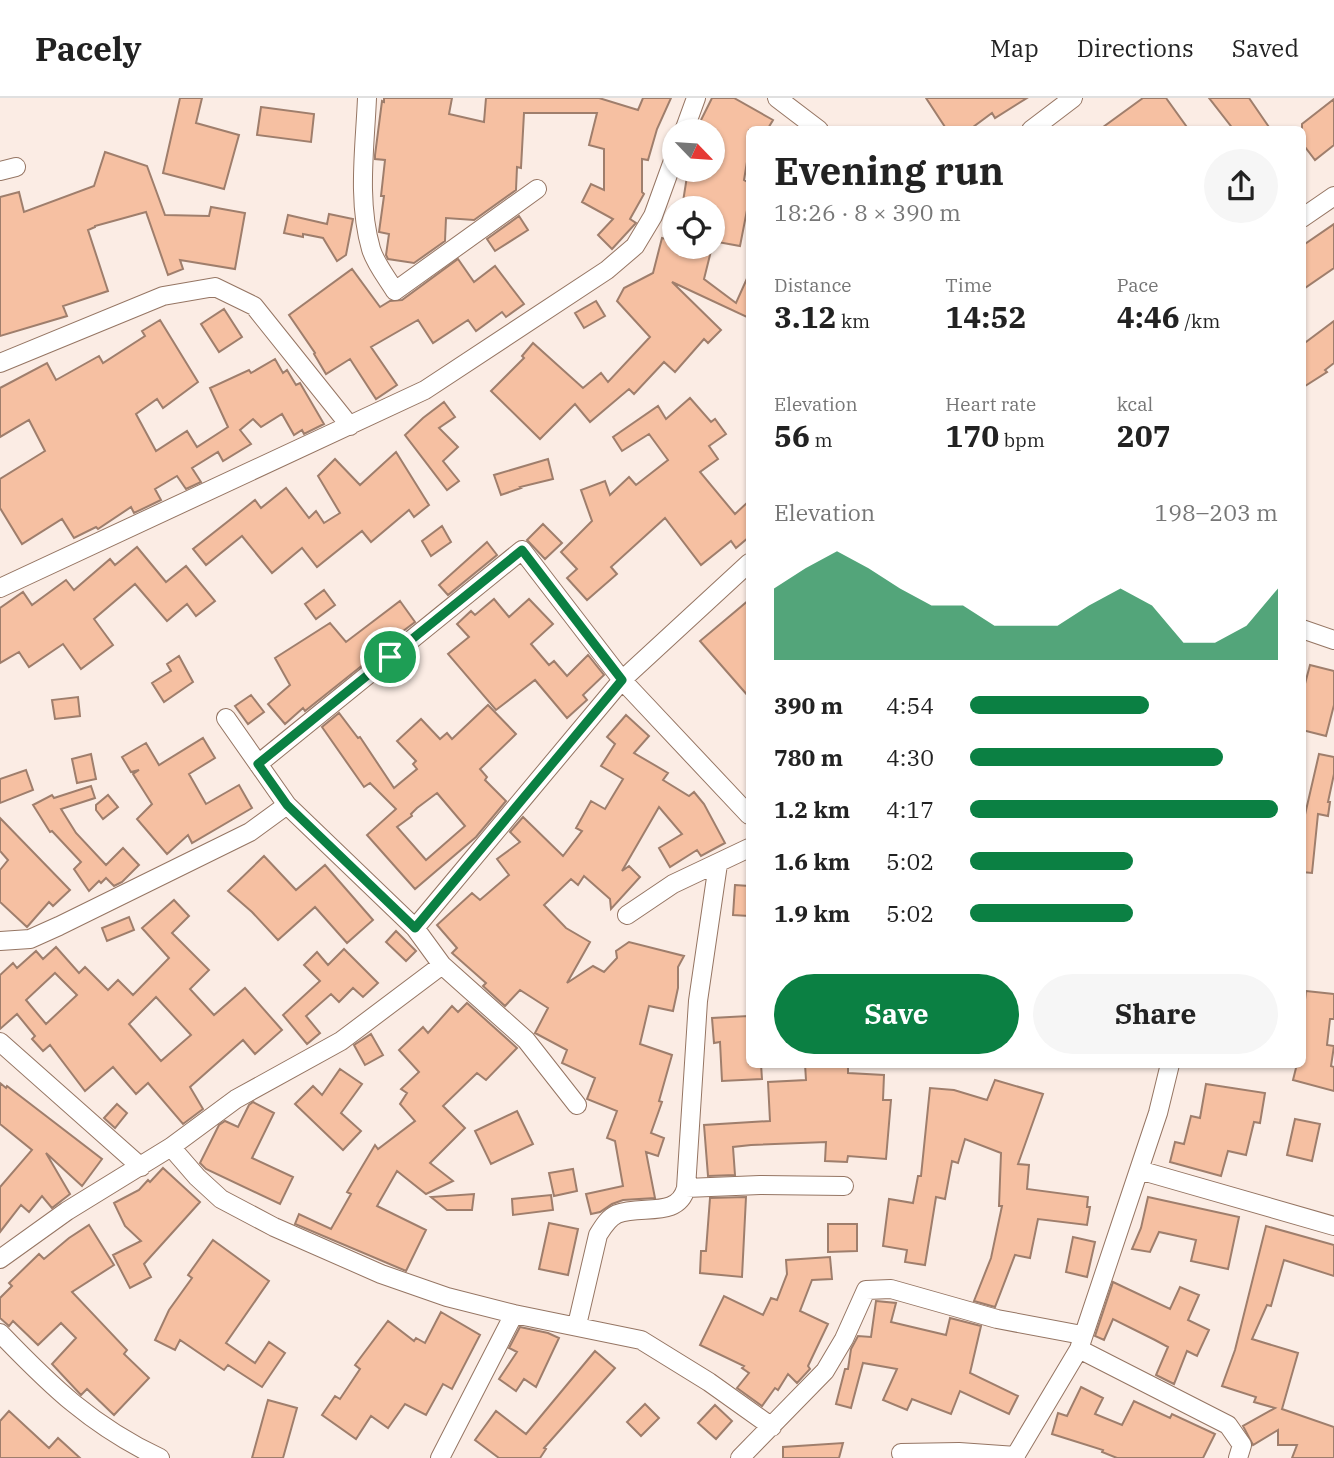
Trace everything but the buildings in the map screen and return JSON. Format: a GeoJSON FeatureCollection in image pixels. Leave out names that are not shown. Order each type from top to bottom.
{"type":"FeatureCollection","features":[{"type":"Feature","properties":{"kind":"street"},"geometry":{"type":"LineString","coordinates":[[368,98],[363,180],[365,216],[371,251],[395,291],[537,189]]}},
{"type":"Feature","properties":{"kind":"street"},"geometry":{"type":"LineString","coordinates":[[688,119],[696,98]]}},
{"type":"Feature","properties":{"kind":"street"},"geometry":{"type":"LineString","coordinates":[[777,98],[814,126]]}},
{"type":"Feature","properties":{"kind":"street"},"geometry":{"type":"LineString","coordinates":[[1036,126],[1073,98]]}},
{"type":"Feature","properties":{"kind":"street"},"geometry":{"type":"LineString","coordinates":[[0,588],[425,390],[607,270],[635,246],[653,216],[665,182]]}},
{"type":"Feature","properties":{"kind":"street"},"geometry":{"type":"LineString","coordinates":[[1306,215],[1334,196]]}},
{"type":"Feature","properties":{"kind":"street"},"geometry":{"type":"LineString","coordinates":[[0,363],[163,296],[215,287],[254,306],[350,426]]}},
{"type":"Feature","properties":{"kind":"street"},"geometry":{"type":"LineString","coordinates":[[258,764],[522,550],[622,680],[746,812]]}},
{"type":"Feature","properties":{"kind":"street"},"geometry":{"type":"LineString","coordinates":[[415,928],[622,680],[746,566]]}},
{"type":"Feature","properties":{"kind":"street"},"geometry":{"type":"LineString","coordinates":[[1306,630],[1334,640]]}},
{"type":"Feature","properties":{"kind":"street"},"geometry":{"type":"LineString","coordinates":[[226,718],[287,805],[415,928],[442,965],[526,1040],[577,1105]]}},
{"type":"Feature","properties":{"kind":"street"},"geometry":{"type":"LineString","coordinates":[[0,941],[30,939],[59,926],[250,832],[287,805]]}},
{"type":"Feature","properties":{"kind":"street"},"geometry":{"type":"LineString","coordinates":[[627,915],[673,884],[746,850]]}},
{"type":"Feature","properties":{"kind":"street"},"geometry":{"type":"LineString","coordinates":[[577,1325],[598,1235],[606,1222],[617,1214],[675,1206],[683,1198],[686,1188],[698,1001],[718,864]]}},
{"type":"Feature","properties":{"kind":"street"},"geometry":{"type":"LineString","coordinates":[[0,1259],[67,1212],[171,1147],[236,1099],[341,1041],[442,965]]}},
{"type":"Feature","properties":{"kind":"street"},"geometry":{"type":"LineString","coordinates":[[0,1042],[141,1167]]}},
{"type":"Feature","properties":{"kind":"street"},"geometry":{"type":"LineString","coordinates":[[901,1453],[958,1452],[1015,1457],[1081,1342],[1158,1113],[1169,1068]]}},
{"type":"Feature","properties":{"kind":"street"},"geometry":{"type":"LineString","coordinates":[[171,1147],[221,1199],[274,1227],[381,1274],[447,1297],[641,1340],[709,1382],[772,1427]]}},
{"type":"Feature","properties":{"kind":"street"},"geometry":{"type":"LineString","coordinates":[[1139,1170],[1334,1226]]}},
{"type":"Feature","properties":{"kind":"street"},"geometry":{"type":"LineString","coordinates":[[686,1188],[844,1186]]}},
{"type":"Feature","properties":{"kind":"street"},"geometry":{"type":"LineString","coordinates":[[740,1458],[825,1371],[845,1339],[866,1290],[891,1289],[1081,1342],[1228,1425],[1242,1445],[1238,1458]]}},
{"type":"Feature","properties":{"kind":"street"},"geometry":{"type":"LineString","coordinates":[[440,1458],[514,1314]]}},
{"type":"Feature","properties":{"kind":"street"},"geometry":{"type":"LineString","coordinates":[[0,1333],[72,1404],[110,1432],[160,1458]]}},
{"type":"Feature","properties":{"kind":"route"},"geometry":{"type":"LineString","coordinates":[[522,550],[622,680],[415,928],[287,805],[258,764],[390,657],[522,550]]}}]}
